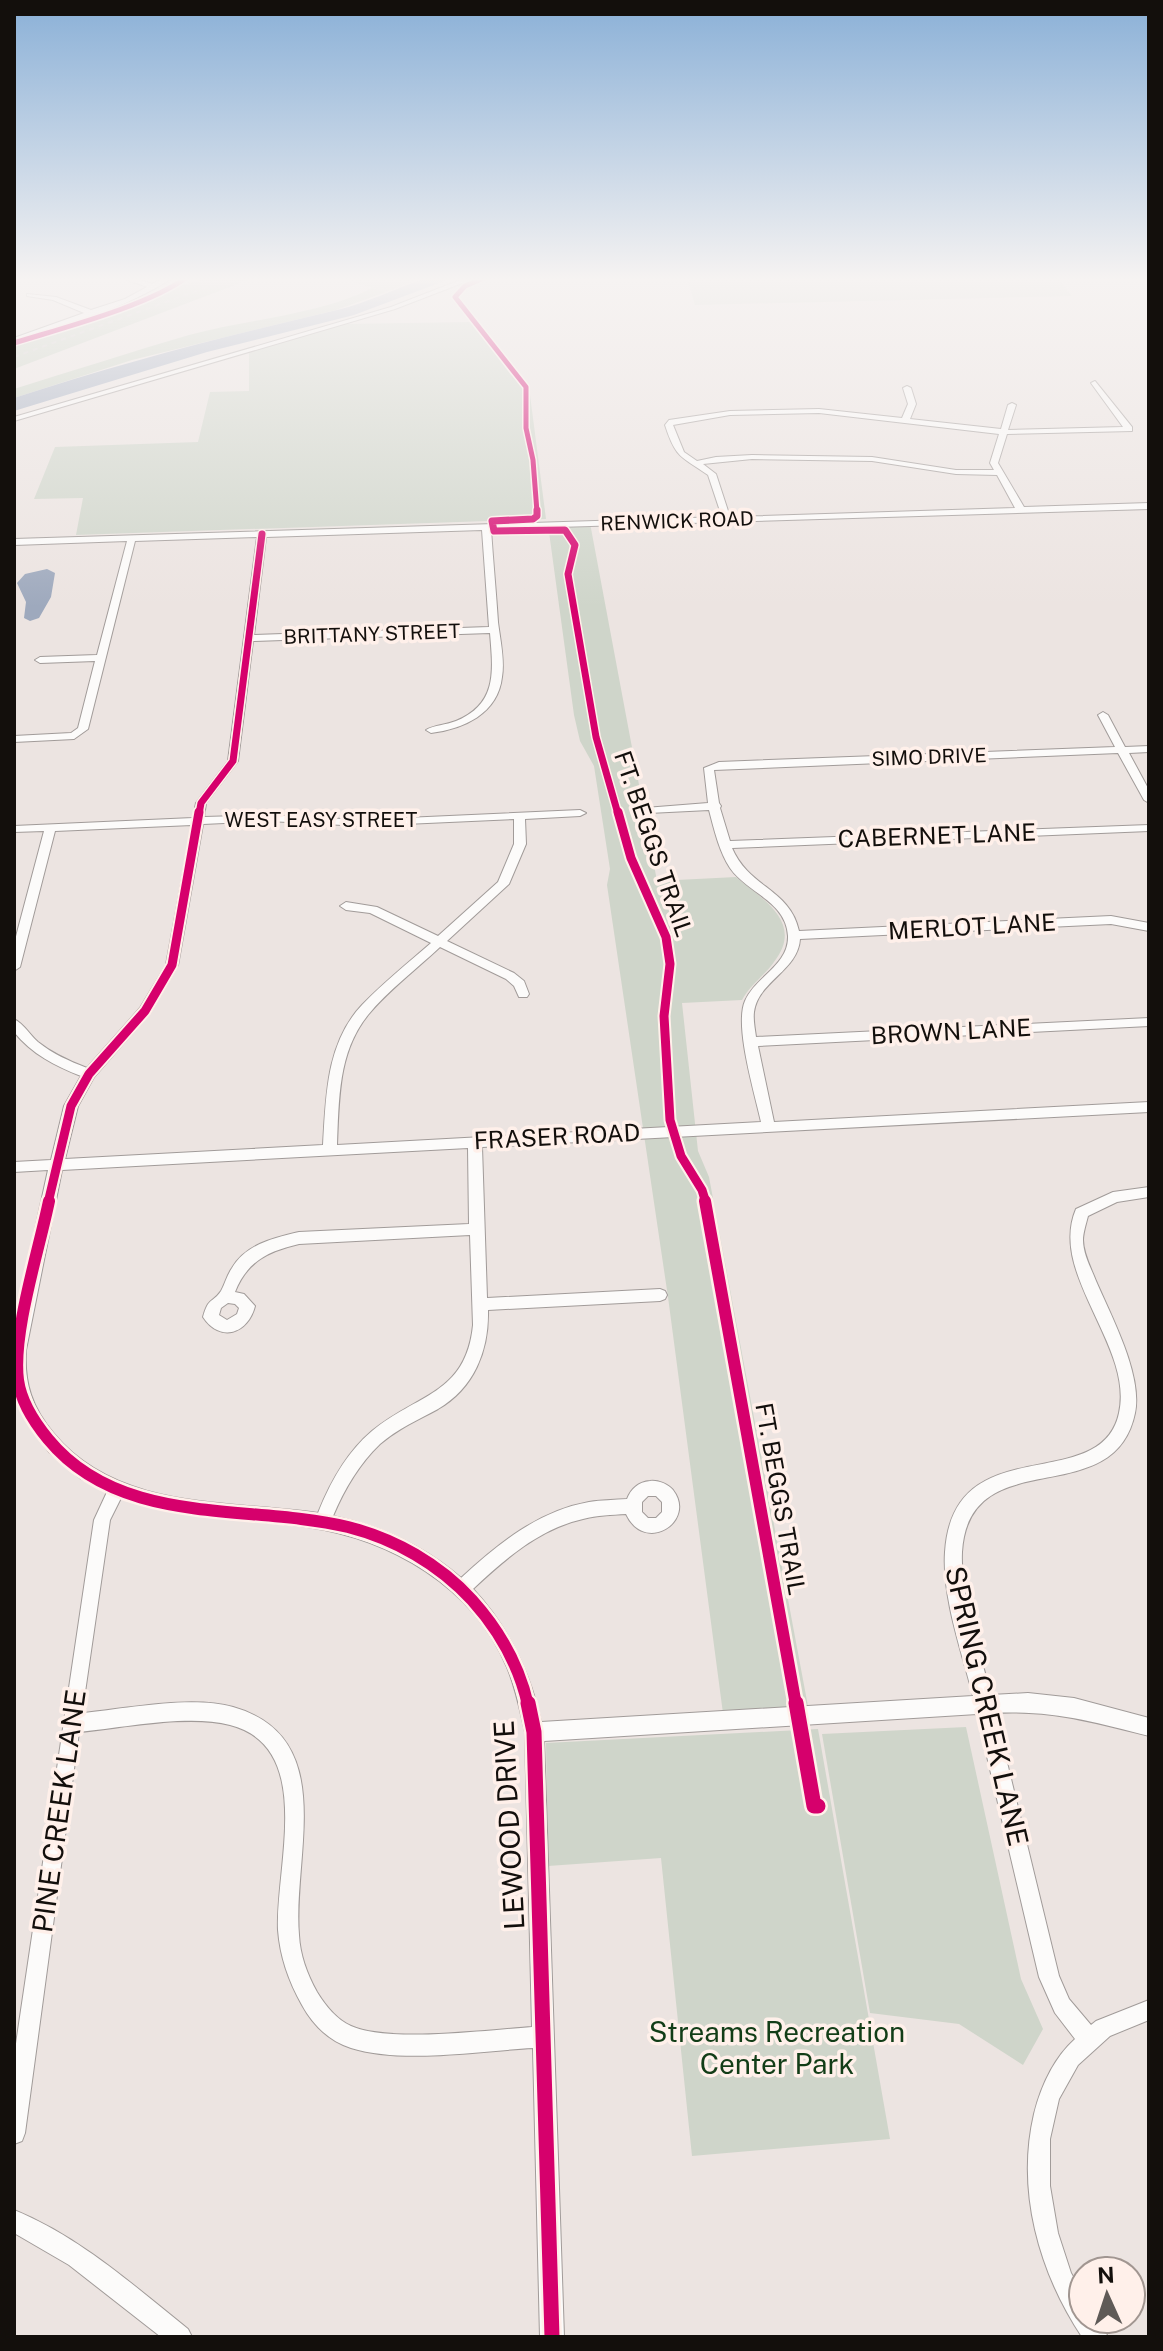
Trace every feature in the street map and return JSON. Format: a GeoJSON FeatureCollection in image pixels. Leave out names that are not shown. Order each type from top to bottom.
{"type":"FeatureCollection","features":[{"type":"Feature","properties":{"kind":"street"},"geometry":{"type":"LineString","coordinates":[[14,419],[120,387]]}},
{"type":"Feature","properties":{"kind":"street"},"geometry":{"type":"LineString","coordinates":[[727,520],[712,474],[677,451],[669,425],[672,422],[730,413],[797,411],[906,419],[1003,432],[1129,429],[1098,387]]}},
{"type":"Feature","properties":{"kind":"street"},"geometry":{"type":"LineString","coordinates":[[906,419],[912,404],[907,388]]}},
{"type":"Feature","properties":{"kind":"street"},"geometry":{"type":"LineString","coordinates":[[1012,405],[995,456],[998,473],[1021,510]]}},
{"type":"Feature","properties":{"kind":"street"},"geometry":{"type":"LineString","coordinates":[[695,464],[716,459],[752,457],[872,459],[956,472],[998,473]]}},
{"type":"Feature","properties":{"kind":"street","name":"RENWICK ROAD"},"geometry":{"type":"LineString","coordinates":[[14,542],[1149,506]]}},
{"type":"Feature","properties":{"kind":"street"},"geometry":{"type":"LineString","coordinates":[[431,730],[463,724],[487,702],[496,688],[498,675],[486,526]]}},
{"type":"Feature","properties":{"kind":"street","name":"LEWOOD DRIVE"},"geometry":{"type":"LineString","coordinates":[[262,534],[233,761],[201,803],[179,940],[172,965],[145,1011],[89,1074],[71,1106],[21,1334],[16,1380],[25,1405],[43,1434],[63,1456],[116,1491],[156,1502],[322,1523],[367,1533],[405,1548],[432,1564],[462,1588],[509,1651],[523,1685],[534,1732],[552,2337]]}},
{"type":"Feature","properties":{"kind":"street"},"geometry":{"type":"LineString","coordinates":[[14,739],[65,737],[83,729],[132,537]]}},
{"type":"Feature","properties":{"kind":"street","name":"BRITTANY STREET"},"geometry":{"type":"LineString","coordinates":[[250,638],[494,630]]}},
{"type":"Feature","properties":{"kind":"street"},"geometry":{"type":"LineString","coordinates":[[40,660],[101,658]]}},
{"type":"Feature","properties":{"kind":"street"},"geometry":{"type":"LineString","coordinates":[[1103,715],[1149,800]]}},
{"type":"Feature","properties":{"kind":"street","name":"SIMO DRIVE"},"geometry":{"type":"LineString","coordinates":[[716,806],[709,768],[719,765],[1149,749]]}},
{"type":"Feature","properties":{"kind":"street"},"geometry":{"type":"LineString","coordinates":[[649,810],[716,806],[726,845],[736,868],[781,903],[795,935],[793,950],[750,1002],[747,1019],[768,1125]]}},
{"type":"Feature","properties":{"kind":"street","name":"WEST EASY STREET"},"geometry":{"type":"LineString","coordinates":[[14,829],[269,818],[361,823],[580,813]]}},
{"type":"Feature","properties":{"kind":"street"},"geometry":{"type":"LineString","coordinates":[[330,1149],[335,1067],[350,1027],[365,1009],[503,884],[520,844],[519,816]]}},
{"type":"Feature","properties":{"kind":"street"},"geometry":{"type":"LineString","coordinates":[[14,967],[50,828]]}},
{"type":"Feature","properties":{"kind":"street","name":"CABERNET LANE"},"geometry":{"type":"LineString","coordinates":[[726,845],[1149,828]]}},
{"type":"Feature","properties":{"kind":"street"},"geometry":{"type":"LineString","coordinates":[[346,906],[373,910],[510,976],[520,984],[523,994]]}},
{"type":"Feature","properties":{"kind":"street","name":"MERLOT LANE"},"geometry":{"type":"LineString","coordinates":[[795,935],[1111,920],[1149,927]]}},
{"type":"Feature","properties":{"kind":"street","name":"BROWN LANE"},"geometry":{"type":"LineString","coordinates":[[752,1042],[1149,1022]]}},
{"type":"Feature","properties":{"kind":"street"},"geometry":{"type":"LineString","coordinates":[[14,1023],[24,1038],[43,1054],[89,1074]]}},
{"type":"Feature","properties":{"kind":"street","name":"FRASER ROAD"},"geometry":{"type":"LineString","coordinates":[[14,1167],[1149,1107]]}},
{"type":"Feature","properties":{"kind":"street"},"geometry":{"type":"LineString","coordinates":[[322,1523],[341,1480],[374,1438],[399,1420],[433,1403],[459,1383],[473,1359],[482,1328],[483,1304],[477,1270],[475,1142]]}},
{"type":"Feature","properties":{"kind":"street","name":"SPRING CREEK LANE"},"geometry":{"type":"LineString","coordinates":[[1087,2037],[1062,2006],[1049,1977],[956,1589],[953,1559],[955,1538],[969,1504],[988,1489],[1017,1476],[1079,1466],[1106,1450],[1120,1432],[1128,1407],[1126,1380],[1080,1260],[1076,1240],[1081,1213],[1114,1195],[1149,1192]]}},
{"type":"Feature","properties":{"kind":"street"},"geometry":{"type":"LineString","coordinates":[[226,1297],[235,1269],[275,1243],[299,1238],[477,1229]]}},
{"type":"Feature","properties":{"kind":"street"},"geometry":{"type":"LineString","coordinates":[[483,1304],[660,1295]]}},
{"type":"Feature","properties":{"kind":"street","name":"PINE CREEK LANE"},"geometry":{"type":"LineString","coordinates":[[14,2133],[102,1520],[116,1491]]}},
{"type":"Feature","properties":{"kind":"street"},"geometry":{"type":"LineString","coordinates":[[462,1588],[503,1550],[535,1529],[581,1511],[632,1506]]}},
{"type":"Feature","properties":{"kind":"street"},"geometry":{"type":"LineString","coordinates":[[534,1732],[851,1715],[984,1704],[1053,1703],[1149,1727]]}},
{"type":"Feature","properties":{"kind":"street"},"geometry":{"type":"LineString","coordinates":[[71,1723],[221,1713],[255,1725],[276,1743],[287,1764],[295,1800],[288,1926],[292,1960],[304,1990],[322,2016],[349,2037],[393,2043],[541,2037]]}},
{"type":"Feature","properties":{"kind":"street"},"geometry":{"type":"LineString","coordinates":[[1067,2291],[1047,2241],[1037,2185],[1038,2129],[1057,2076],[1087,2037],[1121,2016],[1149,2010]]}},
{"type":"Feature","properties":{"kind":"street"},"geometry":{"type":"LineString","coordinates":[[14,2221],[31,2227],[69,2253],[180,2337]]}},
{"type":"Feature","properties":{"kind":"green space"},"geometry":{"type":"Polygon","coordinates":[[[21,387],[49,387],[14,398],[14,389],[21,387]]]}},
{"type":"Feature","properties":{"kind":"green space"},"geometry":{"type":"Polygon","coordinates":[[[249,387],[529,387],[546,519],[76,535],[83,498],[34,499],[55,447],[198,442],[210,392],[249,391],[249,387]]]}},
{"type":"Feature","properties":{"kind":"green space"},"geometry":{"type":"Polygon","coordinates":[[[590,523],[657,881],[736,877],[768,903],[782,923],[785,935],[774,962],[742,1000],[682,1003],[698,1151],[709,1177],[810,1717],[724,1721],[668,1297],[607,885],[610,869],[594,766],[580,741],[574,715],[549,532],[491,533],[491,526],[590,523]]]}},
{"type":"Feature","properties":{"kind":"green space"},"geometry":{"type":"Polygon","coordinates":[[[966,1727],[1021,1979],[1043,2029],[1023,2065],[959,2024],[870,2013],[822,1734],[966,1727]]]}},
{"type":"Feature","properties":{"kind":"green space","name":"Streams Recreation Center Park"},"geometry":{"type":"Polygon","coordinates":[[[818,1729],[890,2139],[692,2156],[661,1858],[548,1866],[546,1743],[818,1729]]]}},
{"type":"Feature","properties":{"kind":"water"},"geometry":{"type":"Polygon","coordinates":[[[51,387],[93,387],[14,411],[14,398],[51,387]]]}},
{"type":"Feature","properties":{"kind":"water"},"geometry":{"type":"Polygon","coordinates":[[[47,569],[55,573],[51,597],[39,618],[30,621],[24,618],[26,602],[17,583],[25,574],[47,569]]]}},
{"type":"Feature","properties":{"kind":"cycle path","name":"FT. BEGGS TRAIL"},"geometry":{"type":"LineString","coordinates":[[526,387],[526,428],[533,460],[537,516],[533,519],[492,521],[494,531],[565,530],[575,545],[568,574],[596,737],[631,858],[666,937],[670,964],[664,1016],[670,1120],[681,1156],[702,1190],[706,1204],[814,1806],[818,1806]]}},
{"type":"Feature","properties":{"kind":"cycle path"},"geometry":{"type":"LineString","coordinates":[[262,534],[233,761],[201,803],[172,965],[145,1011],[89,1074],[71,1106],[22,1321],[18,1378],[37,1424],[55,1447],[85,1473],[119,1490],[175,1505],[305,1519],[348,1527],[395,1543],[464,1591],[499,1634],[513,1659],[523,1685],[534,1732],[552,2337]]}}]}
